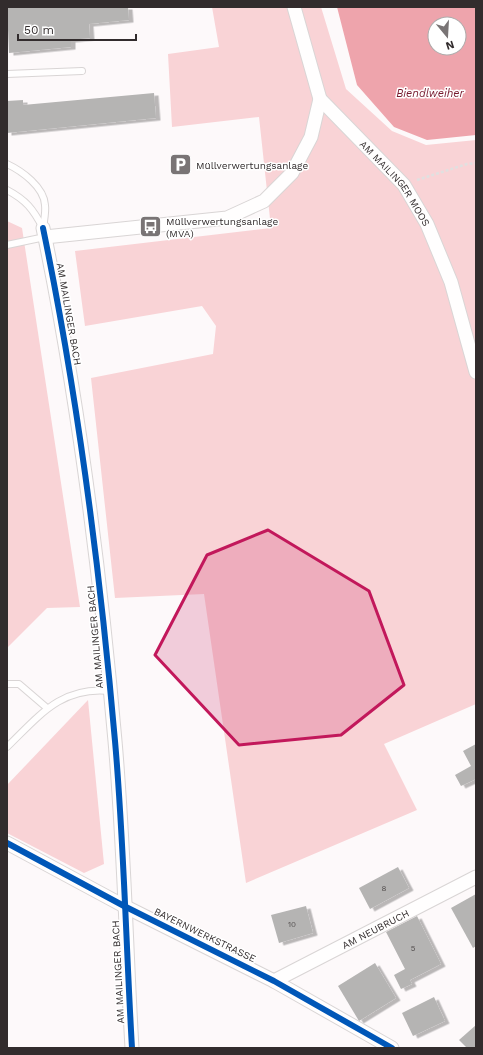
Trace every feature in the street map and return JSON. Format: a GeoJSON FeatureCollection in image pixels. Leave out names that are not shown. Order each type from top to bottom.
{"type":"FeatureCollection","features":[{"type":"Feature","properties":{"kind":"street","name":"AM MAILINGER MOOS"},"geometry":{"type":"LineString","coordinates":[[294,7],[320,99],[404,185],[427,224],[451,282],[476,372]]}},
{"type":"Feature","properties":{"kind":"street"},"geometry":{"type":"LineString","coordinates":[[44,232],[228,218],[264,201],[292,173],[311,137],[320,99]]}},
{"type":"Feature","properties":{"kind":"street","name":"AM MAILINGER BACH"},"geometry":{"type":"LineString","coordinates":[[44,232],[77,412],[99,574],[115,744],[132,1048]]}},
{"type":"Feature","properties":{"kind":"street","name":"BAYERNWERKSTRASSE"},"geometry":{"type":"LineString","coordinates":[[7,843],[124,906],[274,981],[392,1048]]}},
{"type":"Feature","properties":{"kind":"street","name":"AM NEUBRUCH"},"geometry":{"type":"LineString","coordinates":[[274,981],[476,877]]}},
{"type":"Feature","properties":{"kind":"lane"},"geometry":{"type":"LineString","coordinates":[[7,74],[82,71]]}},
{"type":"Feature","properties":{"kind":"lane"},"geometry":{"type":"LineString","coordinates":[[7,164],[26,174],[40,191],[45,204],[44,232]]}},
{"type":"Feature","properties":{"kind":"lane"},"geometry":{"type":"LineString","coordinates":[[7,190],[19,196],[32,208],[44,232]]}},
{"type":"Feature","properties":{"kind":"lane"},"geometry":{"type":"LineString","coordinates":[[7,245],[44,232]]}},
{"type":"Feature","properties":{"kind":"lane"},"geometry":{"type":"LineString","coordinates":[[7,684],[19,684],[47,708]]}},
{"type":"Feature","properties":{"kind":"lane"},"geometry":{"type":"LineString","coordinates":[[7,747],[47,708],[72,694],[96,690],[110,691]]}},
{"type":"Feature","properties":{"kind":"path"},"geometry":{"type":"LineString","coordinates":[[404,185],[467,164],[476,163]]}},
{"type":"Feature","properties":{"kind":"highlighted area"},"geometry":{"type":"Polygon","coordinates":[[[268,530],[369,591],[404,685],[341,735],[239,745],[155,655],[207,555],[268,530]]]}},
{"type":"Feature","properties":{"kind":"shaded area"},"geometry":{"type":"Polygon","coordinates":[[[212,7],[321,7],[346,89],[392,131],[426,145],[476,140],[476,704],[384,744],[417,810],[246,883],[204,594],[115,598],[91,378],[213,354],[216,326],[202,306],[85,326],[75,251],[271,228],[259,117],[172,127],[168,54],[219,47],[212,7]]]}},
{"type":"Feature","properties":{"kind":"shaded area"},"geometry":{"type":"Polygon","coordinates":[[[7,221],[22,228],[80,607],[47,608],[7,648],[7,221]]]}},
{"type":"Feature","properties":{"kind":"shaded area"},"geometry":{"type":"Polygon","coordinates":[[[88,700],[104,864],[84,873],[7,833],[7,785],[88,700]]]}},
{"type":"Feature","properties":{"kind":"water","name":"Biendlweiher"},"geometry":{"type":"Polygon","coordinates":[[[337,7],[476,7],[476,135],[427,140],[394,127],[357,85],[337,7]]]}},
{"type":"Feature","properties":{"kind":"building"},"geometry":{"type":"Polygon","coordinates":[[[7,7],[128,7],[129,20],[89,24],[90,38],[71,40],[71,47],[9,53],[7,7]]]}},
{"type":"Feature","properties":{"kind":"building"},"geometry":{"type":"Polygon","coordinates":[[[154,93],[156,118],[7,133],[7,101],[23,100],[23,105],[154,93]]]}},
{"type":"Feature","properties":{"kind":"building"},"geometry":{"type":"Polygon","coordinates":[[[476,744],[476,779],[461,786],[455,775],[471,766],[463,751],[476,744]]]}},
{"type":"Feature","properties":{"kind":"building"},"geometry":{"type":"Polygon","coordinates":[[[398,867],[409,888],[370,909],[359,888],[398,867]]]}},
{"type":"Feature","properties":{"kind":"building"},"geometry":{"type":"Polygon","coordinates":[[[476,894],[476,946],[473,948],[451,908],[476,894]]]}},
{"type":"Feature","properties":{"kind":"building"},"geometry":{"type":"Polygon","coordinates":[[[306,906],[313,933],[279,943],[271,915],[306,906]]]}},
{"type":"Feature","properties":{"kind":"building"},"geometry":{"type":"Polygon","coordinates":[[[417,916],[441,964],[410,980],[412,984],[401,989],[394,975],[405,969],[386,932],[417,916]]]}},
{"type":"Feature","properties":{"kind":"building"},"geometry":{"type":"Polygon","coordinates":[[[375,963],[396,998],[359,1021],[338,986],[375,963]]]}},
{"type":"Feature","properties":{"kind":"building"},"geometry":{"type":"Polygon","coordinates":[[[434,997],[445,1021],[413,1036],[402,1013],[434,997]]]}},
{"type":"Feature","properties":{"kind":"building"},"geometry":{"type":"Polygon","coordinates":[[[476,1025],[476,1048],[467,1048],[459,1040],[476,1025]]]}},
{"type":"Feature","properties":{"kind":"cycle path"},"geometry":{"type":"LineString","coordinates":[[43,228],[56,292],[77,419],[95,548],[102,612],[118,779],[132,1048]]}},
{"type":"Feature","properties":{"kind":"cycle path"},"geometry":{"type":"LineString","coordinates":[[7,843],[124,906],[274,981],[392,1048]]}},
{"type":"Feature","properties":{"kind":"place","name":"Müllverwertungsanlage"},"geometry":{"type":"Point","coordinates":[181,165]}},
{"type":"Feature","properties":{"kind":"place","name":"Müllverwertungsanlage (MVA)"},"geometry":{"type":"Point","coordinates":[150,227]}}]}
